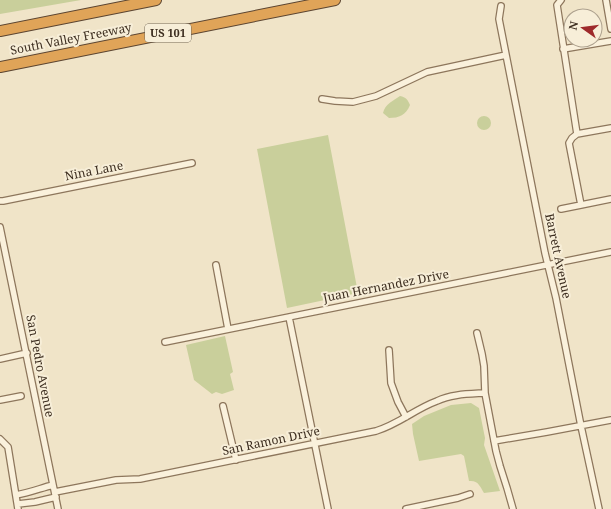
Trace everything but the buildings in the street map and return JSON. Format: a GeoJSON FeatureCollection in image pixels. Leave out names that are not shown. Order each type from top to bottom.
{"type":"FeatureCollection","features":[{"type":"Feature","properties":{"kind":"highway","name":"South Valley Freeway"},"geometry":{"type":"LineString","coordinates":[[0,31],[156,0]]}},
{"type":"Feature","properties":{"kind":"highway","name":"South Valley Freeway"},"geometry":{"type":"LineString","coordinates":[[0,67],[335,0]]}},
{"type":"Feature","properties":{"kind":"highway"},"geometry":{"type":"LineString","coordinates":[[0,27],[11,29]]}},
{"type":"Feature","properties":{"kind":"street"},"geometry":{"type":"LineString","coordinates":[[560,0],[557,5],[577,134]]}},
{"type":"Feature","properties":{"kind":"street"},"geometry":{"type":"LineString","coordinates":[[606,0],[611,29]]}},
{"type":"Feature","properties":{"kind":"street","name":"Barrett Avenue"},"geometry":{"type":"LineString","coordinates":[[501,6],[499,19],[506,55],[599,509]]}},
{"type":"Feature","properties":{"kind":"street"},"geometry":{"type":"LineString","coordinates":[[564,49],[611,41]]}},
{"type":"Feature","properties":{"kind":"street"},"geometry":{"type":"LineString","coordinates":[[322,98],[335,101],[353,102],[376,96],[427,72],[506,55]]}},
{"type":"Feature","properties":{"kind":"street"},"geometry":{"type":"LineString","coordinates":[[581,205],[569,143],[577,134],[611,128]]}},
{"type":"Feature","properties":{"kind":"street","name":"Nina Lane"},"geometry":{"type":"LineString","coordinates":[[0,201],[192,163]]}},
{"type":"Feature","properties":{"kind":"street"},"geometry":{"type":"LineString","coordinates":[[562,209],[611,199]]}},
{"type":"Feature","properties":{"kind":"street","name":"San Pedro Avenue"},"geometry":{"type":"LineString","coordinates":[[0,227],[58,509]]}},
{"type":"Feature","properties":{"kind":"street","name":"Juan Hernandez Drive"},"geometry":{"type":"LineString","coordinates":[[165,342],[611,252]]}},
{"type":"Feature","properties":{"kind":"street"},"geometry":{"type":"LineString","coordinates":[[216,265],[228,329]]}},
{"type":"Feature","properties":{"kind":"street"},"geometry":{"type":"LineString","coordinates":[[289,317],[328,509]]}},
{"type":"Feature","properties":{"kind":"street"},"geometry":{"type":"LineString","coordinates":[[477,333],[484,366],[485,393],[494,441],[513,509]]}},
{"type":"Feature","properties":{"kind":"street"},"geometry":{"type":"LineString","coordinates":[[389,350],[391,383],[398,402],[406,417]]}},
{"type":"Feature","properties":{"kind":"street"},"geometry":{"type":"LineString","coordinates":[[0,359],[27,353]]}},
{"type":"Feature","properties":{"kind":"street","name":"San Ramon Drive"},"geometry":{"type":"LineString","coordinates":[[18,506],[35,502],[55,494],[116,480],[140,479],[376,431],[394,424],[424,406],[438,400],[485,393]]}},
{"type":"Feature","properties":{"kind":"street"},"geometry":{"type":"LineString","coordinates":[[0,400],[21,396]]}},
{"type":"Feature","properties":{"kind":"street"},"geometry":{"type":"LineString","coordinates":[[223,406],[236,460]]}},
{"type":"Feature","properties":{"kind":"street"},"geometry":{"type":"LineString","coordinates":[[494,441],[611,420]]}},
{"type":"Feature","properties":{"kind":"street"},"geometry":{"type":"LineString","coordinates":[[0,439],[8,447],[18,506]]}},
{"type":"Feature","properties":{"kind":"street"},"geometry":{"type":"LineString","coordinates":[[16,495],[53,485]]}},
{"type":"Feature","properties":{"kind":"street"},"geometry":{"type":"LineString","coordinates":[[34,490],[31,496],[35,502]]}},
{"type":"Feature","properties":{"kind":"street"},"geometry":{"type":"LineString","coordinates":[[409,509],[470,494]]}},
{"type":"Feature","properties":{"kind":"green space"},"geometry":{"type":"Polygon","coordinates":[[[0,0],[81,0],[0,14],[0,0]]]}},
{"type":"Feature","properties":{"kind":"green space"},"geometry":{"type":"Polygon","coordinates":[[[400,96],[408,100],[410,105],[402,115],[389,118],[383,113],[384,110],[390,103],[400,96]]]}},
{"type":"Feature","properties":{"kind":"green space"},"geometry":{"type":"Polygon","coordinates":[[[481,116],[487,116],[491,120],[491,126],[487,130],[481,130],[477,126],[477,120],[481,116]]]}},
{"type":"Feature","properties":{"kind":"green space"},"geometry":{"type":"Polygon","coordinates":[[[328,135],[358,293],[287,308],[257,149],[328,135]]]}},
{"type":"Feature","properties":{"kind":"green space"},"geometry":{"type":"Polygon","coordinates":[[[225,336],[233,372],[230,374],[234,390],[222,394],[216,392],[212,394],[194,380],[186,345],[225,336]]]}},
{"type":"Feature","properties":{"kind":"green space"},"geometry":{"type":"Polygon","coordinates":[[[471,403],[479,408],[485,438],[484,445],[500,491],[484,493],[475,481],[469,481],[464,456],[461,454],[419,461],[412,424],[424,416],[451,405],[471,403]]]}}]}
